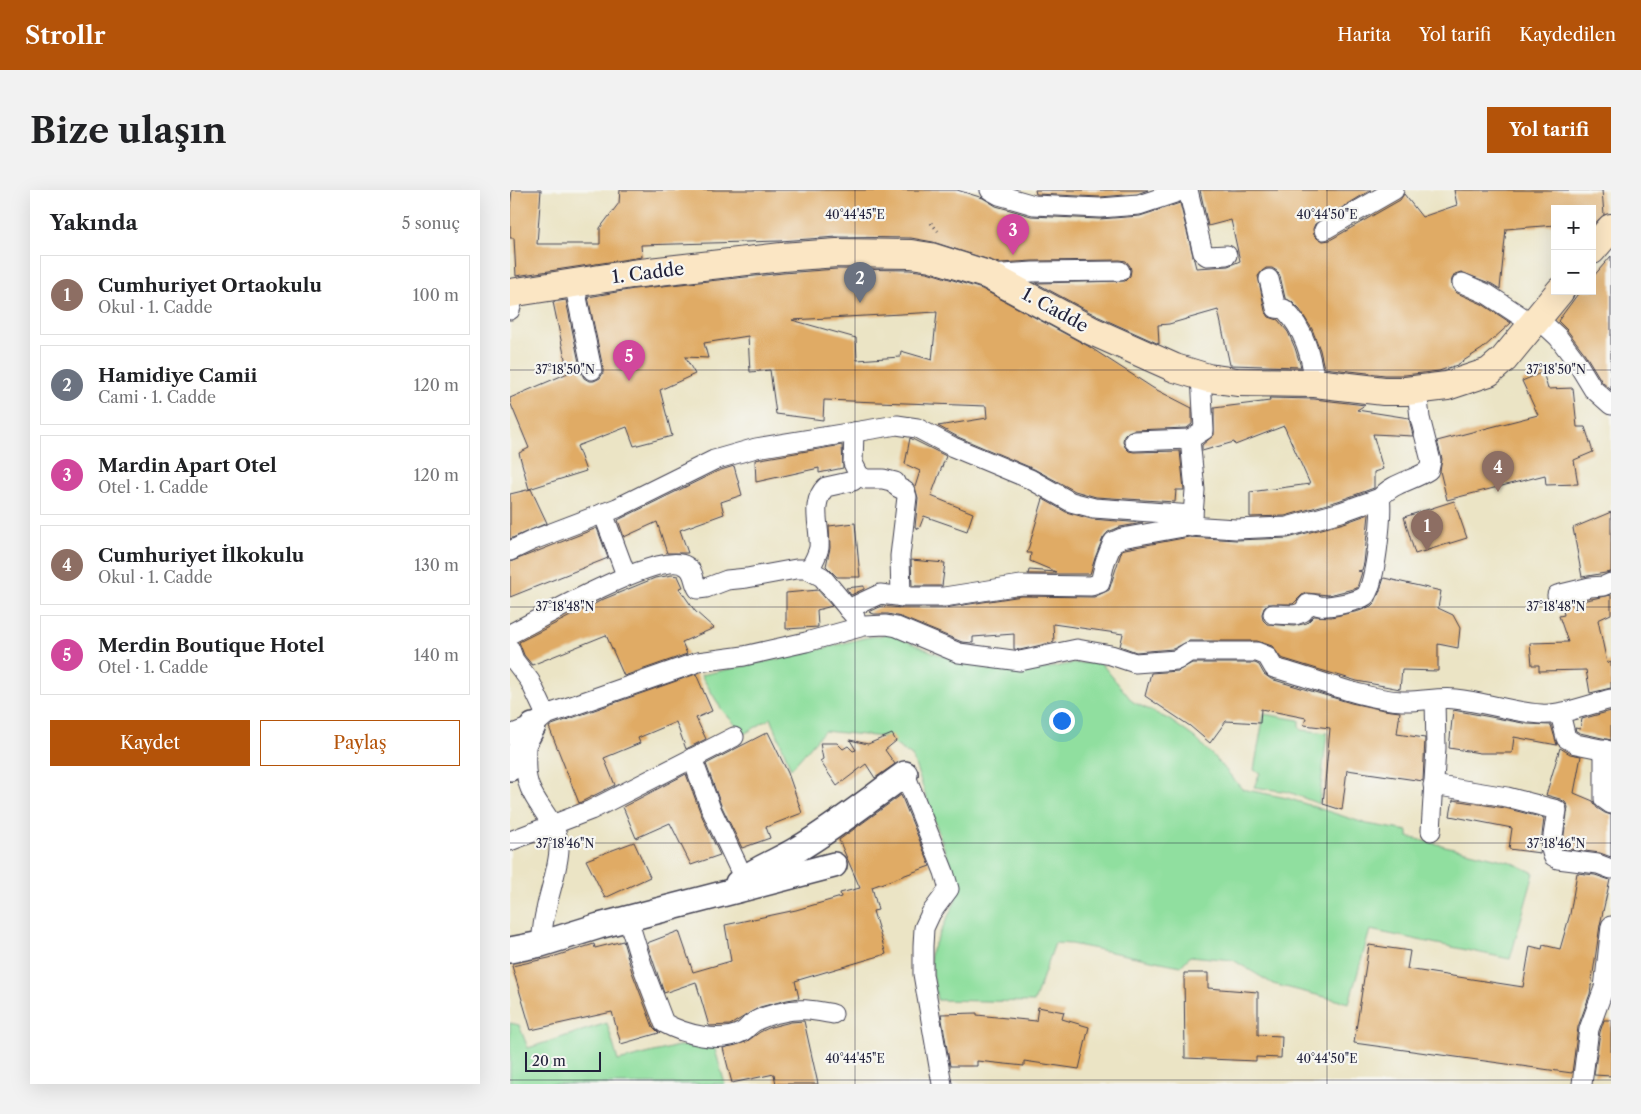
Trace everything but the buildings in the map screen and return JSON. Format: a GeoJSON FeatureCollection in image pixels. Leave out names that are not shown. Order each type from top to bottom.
{"type":"FeatureCollection","features":[{"type":"Feature","properties":{"kind":"main road","name":"1. Cadde"},"geometry":{"type":"LineString","coordinates":[[512,299],[574,283],[782,256],[837,253],[931,256],[988,275],[1092,331],[1175,368],[1201,376],[1236,382],[1316,384],[1384,391],[1416,390],[1446,386],[1489,372],[1504,359],[1557,295]]}},
{"type":"Feature","properties":{"kind":"street"},"geometry":{"type":"LineString","coordinates":[[990,190],[999,195],[1034,205],[1100,208],[1139,205],[1184,190]]}},
{"type":"Feature","properties":{"kind":"street"},"geometry":{"type":"LineString","coordinates":[[1188,190],[1203,253],[1207,256],[1227,255]]}},
{"type":"Feature","properties":{"kind":"street"},"geometry":{"type":"LineString","coordinates":[[1324,230],[1394,190]]}},
{"type":"Feature","properties":{"kind":"street"},"geometry":{"type":"LineString","coordinates":[[988,275],[1033,272],[1120,271]]}},
{"type":"Feature","properties":{"kind":"street"},"geometry":{"type":"LineString","coordinates":[[1269,279],[1276,308],[1284,309],[1302,332],[1312,359],[1316,384]]}},
{"type":"Feature","properties":{"kind":"street"},"geometry":{"type":"LineString","coordinates":[[1462,282],[1487,294],[1522,317],[1545,325],[1576,361],[1593,390],[1611,405]]}},
{"type":"Feature","properties":{"kind":"street"},"geometry":{"type":"LineString","coordinates":[[574,283],[592,370]]}},
{"type":"Feature","properties":{"kind":"street"},"geometry":{"type":"LineString","coordinates":[[1134,441],[1190,439],[1204,430],[1201,376]]}},
{"type":"Feature","properties":{"kind":"street"},"geometry":{"type":"LineString","coordinates":[[510,551],[533,540],[617,508],[714,460],[756,448],[897,425],[917,428],[953,446],[1030,479],[1071,502],[1094,508],[1236,529],[1287,527],[1341,512],[1380,498],[1394,486],[1429,470],[1431,461],[1420,418],[1416,390]]}},
{"type":"Feature","properties":{"kind":"street"},"geometry":{"type":"LineString","coordinates":[[854,432],[853,463],[859,475],[866,479],[883,479],[895,482],[897,487],[906,491],[907,497],[900,556],[901,597]]}},
{"type":"Feature","properties":{"kind":"street"},"geometry":{"type":"LineString","coordinates":[[1190,439],[1195,490],[1192,521]]}},
{"type":"Feature","properties":{"kind":"street"},"geometry":{"type":"LineString","coordinates":[[810,570],[818,550],[817,516],[819,496],[826,487],[853,481],[859,475]]}},
{"type":"Feature","properties":{"kind":"street"},"geometry":{"type":"LineString","coordinates":[[1273,614],[1295,615],[1303,612],[1308,604],[1313,603],[1320,606],[1339,605],[1364,596],[1369,590],[1377,554],[1382,508],[1380,498]]}},
{"type":"Feature","properties":{"kind":"street"},"geometry":{"type":"LineString","coordinates":[[603,513],[626,575]]}},
{"type":"Feature","properties":{"kind":"street"},"geometry":{"type":"LineString","coordinates":[[848,609],[880,594],[901,597],[944,597],[1022,585],[1091,586],[1100,583],[1105,562],[1113,542],[1122,538],[1192,521]]}},
{"type":"Feature","properties":{"kind":"street"},"geometry":{"type":"LineString","coordinates":[[510,634],[626,575],[664,564],[680,563],[688,566],[698,589],[728,580],[796,569],[810,570],[822,577],[864,626]]}},
{"type":"Feature","properties":{"kind":"street"},"geometry":{"type":"LineString","coordinates":[[1557,595],[1611,583]]}},
{"type":"Feature","properties":{"kind":"street"},"geometry":{"type":"LineString","coordinates":[[510,768],[529,729],[698,662],[744,656],[864,626],[886,625],[897,627],[959,653],[1020,661],[1077,649],[1111,655],[1136,663],[1177,660],[1189,652],[1257,652],[1267,656],[1274,668],[1301,674],[1361,694],[1401,701],[1453,698],[1542,714],[1560,713],[1611,699]]}},
{"type":"Feature","properties":{"kind":"street"},"geometry":{"type":"LineString","coordinates":[[512,657],[530,681],[529,729],[525,766],[530,787],[542,810],[553,824],[559,846],[551,891],[545,910],[541,944]]}},
{"type":"Feature","properties":{"kind":"street"},"geometry":{"type":"LineString","coordinates":[[1431,831],[1436,748],[1435,700]]}},
{"type":"Feature","properties":{"kind":"street"},"geometry":{"type":"LineString","coordinates":[[1560,713],[1566,738],[1576,744],[1607,750],[1604,799],[1611,804]]}},
{"type":"Feature","properties":{"kind":"street"},"geometry":{"type":"LineString","coordinates":[[510,842],[591,810],[734,737]]}},
{"type":"Feature","properties":{"kind":"street"},"geometry":{"type":"LineString","coordinates":[[692,758],[712,809],[735,886]]}},
{"type":"Feature","properties":{"kind":"street"},"geometry":{"type":"LineString","coordinates":[[735,886],[752,872],[797,850],[905,774],[949,889],[931,914],[924,928],[923,946],[923,974],[942,1084]]}},
{"type":"Feature","properties":{"kind":"street"},"geometry":{"type":"LineString","coordinates":[[1433,785],[1507,797],[1557,810],[1551,849],[1553,856],[1558,859],[1598,864],[1611,869]]}},
{"type":"Feature","properties":{"kind":"street"},"geometry":{"type":"LineString","coordinates":[[510,950],[541,944],[735,886],[834,865]]}},
{"type":"Feature","properties":{"kind":"street"},"geometry":{"type":"LineString","coordinates":[[628,919],[643,968],[664,1022],[674,1028],[703,1037],[720,1038],[742,1032],[752,1023],[783,1012],[807,1009],[833,1014]]}},
{"type":"Feature","properties":{"kind":"street"},"geometry":{"type":"LineString","coordinates":[[1582,1084],[1589,1029],[1604,988],[1611,926]]}},
{"type":"Feature","properties":{"kind":"green space"},"geometry":{"type":"Polygon","coordinates":[[[889,634],[940,655],[991,670],[1028,672],[1075,663],[1101,663],[1133,702],[1170,720],[1195,738],[1242,789],[1287,798],[1367,824],[1408,831],[1408,837],[1511,862],[1534,873],[1510,959],[1370,930],[1349,1003],[1273,984],[1233,960],[1190,956],[1181,966],[1071,944],[1055,943],[1034,1002],[937,1000],[930,954],[955,902],[957,885],[912,756],[884,737],[824,731],[791,769],[771,718],[744,734],[722,710],[701,675],[889,634]]]}},
{"type":"Feature","properties":{"kind":"green space"},"geometry":{"type":"Polygon","coordinates":[[[1264,714],[1299,720],[1299,727],[1302,730],[1327,733],[1319,804],[1289,792],[1254,787],[1260,773],[1254,770],[1264,714]]]}},
{"type":"Feature","properties":{"kind":"green space"},"geometry":{"type":"Polygon","coordinates":[[[510,1023],[519,1025],[528,1048],[607,1023],[618,1061],[678,1046],[714,1046],[725,1084],[510,1084],[510,1023]]]}},
{"type":"Feature","properties":{"kind":"place","name":"Mardin Apart Otel"},"geometry":{"type":"Point","coordinates":[1013,255]}},
{"type":"Feature","properties":{"kind":"place","name":"Hamidiye Camii"},"geometry":{"type":"Point","coordinates":[860,303]}},
{"type":"Feature","properties":{"kind":"place","name":"Merdin Boutique Hotel"},"geometry":{"type":"Point","coordinates":[629,381]}},
{"type":"Feature","properties":{"kind":"place","name":"Cumhuriyet İlkokulu"},"geometry":{"type":"Point","coordinates":[1498,492]}},
{"type":"Feature","properties":{"kind":"place","name":"Cumhuriyet Ortaokulu"},"geometry":{"type":"Point","coordinates":[1427,551]}}]}
